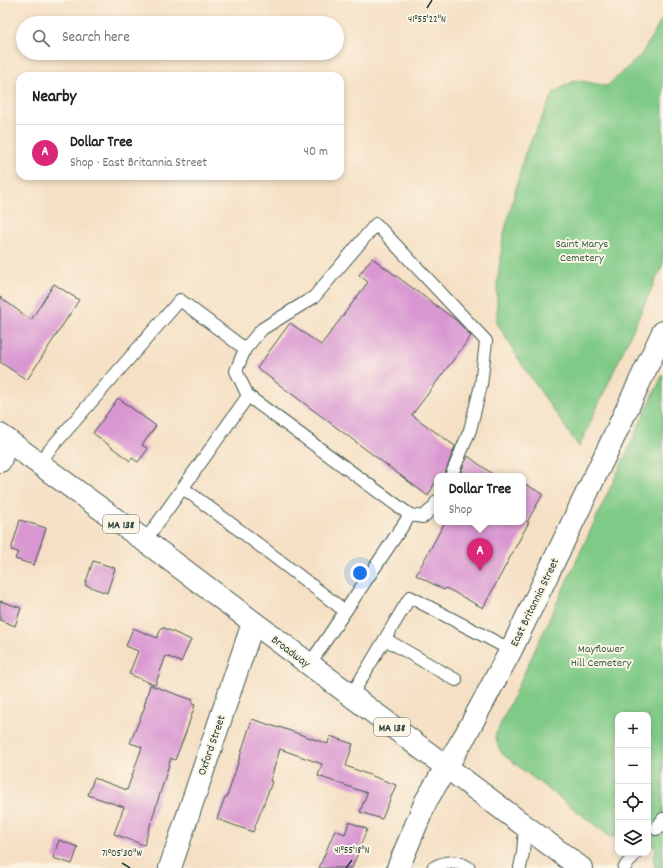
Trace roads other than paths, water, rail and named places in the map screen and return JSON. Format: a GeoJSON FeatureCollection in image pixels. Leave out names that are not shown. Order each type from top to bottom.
{"type":"FeatureCollection","features":[{"type":"Feature","properties":{"kind":"street","name":"East Britannia Street"},"geometry":{"type":"LineString","coordinates":[[398,868],[426,801],[466,734],[511,650],[663,332]]}},
{"type":"Feature","properties":{"kind":"street","name":"Broadway"},"geometry":{"type":"LineString","coordinates":[[3,437],[39,462],[352,696],[577,867]]}},
{"type":"Feature","properties":{"kind":"street"},"geometry":{"type":"LineString","coordinates":[[0,460],[3,437]]}},
{"type":"Feature","properties":{"kind":"street","name":"Oxford Street"},"geometry":{"type":"LineString","coordinates":[[170,868],[253,623]]}},
{"type":"Feature","properties":{"kind":"lane"},"geometry":{"type":"LineString","coordinates":[[434,506],[423,517],[410,515],[248,396],[236,371],[245,349],[262,329],[314,297],[376,224],[486,341],[481,385],[470,430],[452,473]]}},
{"type":"Feature","properties":{"kind":"lane"},"geometry":{"type":"LineString","coordinates":[[39,462],[180,300],[245,349]]}},
{"type":"Feature","properties":{"kind":"lane"},"geometry":{"type":"LineString","coordinates":[[145,541],[248,396]]}},
{"type":"Feature","properties":{"kind":"lane"},"geometry":{"type":"LineString","coordinates":[[183,488],[345,611]]}},
{"type":"Feature","properties":{"kind":"lane"},"geometry":{"type":"LineString","coordinates":[[309,665],[410,515]]}},
{"type":"Feature","properties":{"kind":"lane"},"geometry":{"type":"LineString","coordinates":[[352,696],[410,597],[511,650]]}},
{"type":"Feature","properties":{"kind":"lane"},"geometry":{"type":"LineString","coordinates":[[385,639],[456,680]]}},
{"type":"Feature","properties":{"kind":"lane"},"geometry":{"type":"LineString","coordinates":[[520,868],[525,827]]}},
{"type":"Feature","properties":{"kind":"lane"},"geometry":{"type":"LineString","coordinates":[[624,868],[634,856]]}},
{"type":"Feature","properties":{"kind":"lane"},"geometry":{"type":"LineString","coordinates":[[433,868],[440,864],[451,862],[458,863],[469,868]]}},
{"type":"Feature","properties":{"kind":"place","name":"Dollar Tree"},"geometry":{"type":"Point","coordinates":[480,571]}},
{"type":"Feature","properties":{"kind":"park label","name":"Saint Marys Cemetery"},"geometry":{"type":"Point","coordinates":[582,250]}},
{"type":"Feature","properties":{"kind":"park label","name":"Mayflower Hill Cemetery"},"geometry":{"type":"Point","coordinates":[601,655]}}]}
